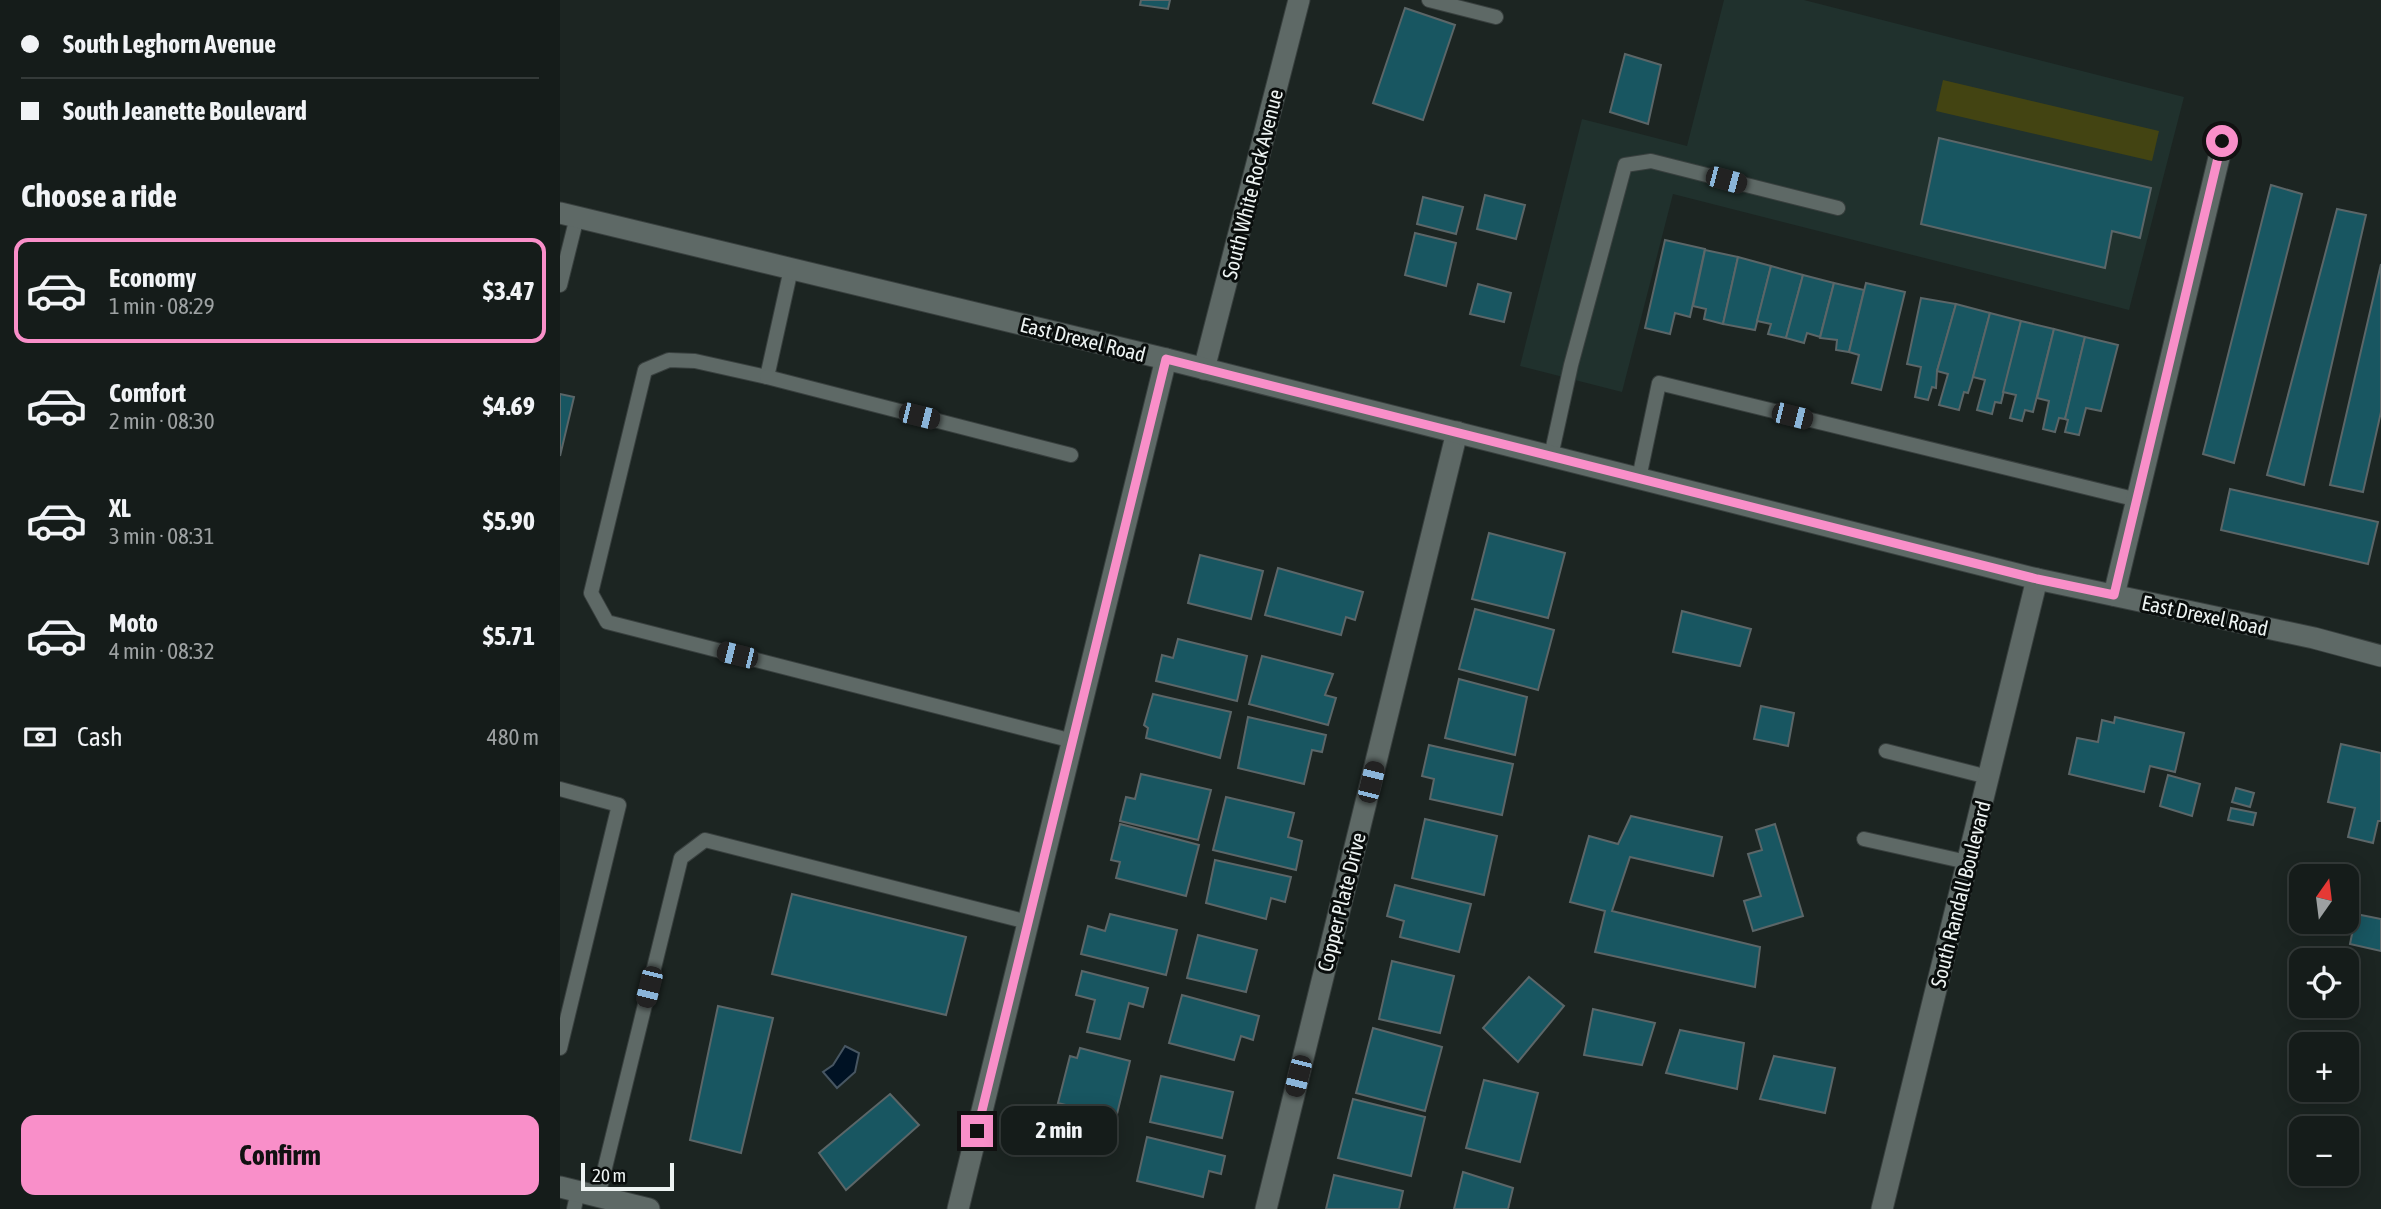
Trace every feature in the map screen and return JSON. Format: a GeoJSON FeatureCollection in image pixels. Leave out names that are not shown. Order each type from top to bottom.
{"type":"FeatureCollection","features":[{"type":"Feature","properties":{"kind":"street","name":"South White Rock Avenue"},"geometry":{"type":"LineString","coordinates":[[1204,369],[1299,0]]}},
{"type":"Feature","properties":{"kind":"street"},"geometry":{"type":"LineString","coordinates":[[2114,595],[2222,141]]}},
{"type":"Feature","properties":{"kind":"street","name":"East Drexel Road"},"geometry":{"type":"LineString","coordinates":[[568,215],[1166,359],[2037,579],[2314,638],[2381,656]]}},
{"type":"Feature","properties":{"kind":"street"},"geometry":{"type":"LineString","coordinates":[[958,1209],[1166,359]]}},
{"type":"Feature","properties":{"kind":"street","name":"Copper Plate Drive"},"geometry":{"type":"LineString","coordinates":[[1266,1209],[1457,432]]}},
{"type":"Feature","properties":{"kind":"street","name":"South Randall Boulevard"},"geometry":{"type":"LineString","coordinates":[[1882,1209],[2037,579]]}},
{"type":"Feature","properties":{"kind":"street"},"geometry":{"type":"LineString","coordinates":[[578,1196],[649,1209]]}},
{"type":"Feature","properties":{"kind":"lane"},"geometry":{"type":"LineString","coordinates":[[1429,0],[1496,17]]}},
{"type":"Feature","properties":{"kind":"lane"},"geometry":{"type":"LineString","coordinates":[[1551,456],[1571,365],[1625,165],[1651,161],[1838,208]]}},
{"type":"Feature","properties":{"kind":"lane"},"geometry":{"type":"LineString","coordinates":[[560,285],[568,215]]}},
{"type":"Feature","properties":{"kind":"lane"},"geometry":{"type":"LineString","coordinates":[[766,377],[791,269]]}},
{"type":"Feature","properties":{"kind":"lane"},"geometry":{"type":"LineString","coordinates":[[1071,455],[766,377],[695,361],[669,360],[645,370],[591,593],[607,622],[1073,741]]}},
{"type":"Feature","properties":{"kind":"lane"},"geometry":{"type":"LineString","coordinates":[[1639,478],[1659,383],[2138,500]]}},
{"type":"Feature","properties":{"kind":"lane"},"geometry":{"type":"LineString","coordinates":[[1886,751],[1988,777]]}},
{"type":"Feature","properties":{"kind":"lane"},"geometry":{"type":"LineString","coordinates":[[560,789],[620,805],[560,1048]]}},
{"type":"Feature","properties":{"kind":"lane"},"geometry":{"type":"LineString","coordinates":[[1864,839],[1967,862]]}},
{"type":"Feature","properties":{"kind":"lane"},"geometry":{"type":"LineString","coordinates":[[578,1196],[681,858],[705,840],[1028,922]]}},
{"type":"Feature","properties":{"kind":"shaded area"},"geometry":{"type":"Polygon","coordinates":[[[1724,0],[1804,0],[2184,97],[2129,310],[1673,194],[1622,392],[1520,366],[1582,119],[1687,146],[1724,0]]]}},
{"type":"Feature","properties":{"kind":"shaded area"},"geometry":{"type":"Polygon","coordinates":[[[1943,80],[2159,131],[2152,161],[1936,111],[1943,80]]]}},
{"type":"Feature","properties":{"kind":"water"},"geometry":{"type":"Polygon","coordinates":[[[845,1046],[859,1053],[855,1072],[837,1088],[823,1072],[833,1065],[845,1046]]]}},
{"type":"Feature","properties":{"kind":"building"},"geometry":{"type":"Polygon","coordinates":[[[1141,0],[1170,0],[1168,9],[1140,5],[1141,0]]]}},
{"type":"Feature","properties":{"kind":"building"},"geometry":{"type":"Polygon","coordinates":[[[1405,8],[1455,25],[1423,120],[1373,103],[1405,8]]]}},
{"type":"Feature","properties":{"kind":"building"},"geometry":{"type":"Polygon","coordinates":[[[1625,54],[1661,65],[1648,124],[1610,112],[1625,54]]]}},
{"type":"Feature","properties":{"kind":"building"},"geometry":{"type":"Polygon","coordinates":[[[1939,138],[2151,188],[2140,238],[2112,231],[2105,268],[1921,224],[1939,138]]]}},
{"type":"Feature","properties":{"kind":"building"},"geometry":{"type":"Polygon","coordinates":[[[2271,185],[2302,194],[2234,463],[2203,454],[2271,185]]]}},
{"type":"Feature","properties":{"kind":"building"},"geometry":{"type":"Polygon","coordinates":[[[1485,195],[1525,205],[1516,239],[1477,229],[1485,195]]]}},
{"type":"Feature","properties":{"kind":"building"},"geometry":{"type":"Polygon","coordinates":[[[1423,197],[1463,207],[1456,234],[1417,224],[1423,197]]]}},
{"type":"Feature","properties":{"kind":"building"},"geometry":{"type":"Polygon","coordinates":[[[2337,209],[2366,215],[2304,485],[2267,475],[2337,209]]]}},
{"type":"Feature","properties":{"kind":"building"},"geometry":{"type":"Polygon","coordinates":[[[1415,233],[1456,243],[1446,286],[1405,275],[1415,233]]]}},
{"type":"Feature","properties":{"kind":"building"},"geometry":{"type":"Polygon","coordinates":[[[1665,240],[1705,249],[1690,317],[1675,313],[1670,334],[1645,328],[1665,240]]]}},
{"type":"Feature","properties":{"kind":"building"},"geometry":{"type":"Polygon","coordinates":[[[1705,250],[1738,257],[1723,324],[1704,319],[1706,309],[1693,306],[1705,250]]]}},
{"type":"Feature","properties":{"kind":"building"},"geometry":{"type":"Polygon","coordinates":[[[1738,257],[1771,266],[1755,330],[1723,324],[1738,257]]]}},
{"type":"Feature","properties":{"kind":"building"},"geometry":{"type":"Polygon","coordinates":[[[2381,264],[2381,412],[2363,492],[2330,485],[2381,264]]]}},
{"type":"Feature","properties":{"kind":"building"},"geometry":{"type":"Polygon","coordinates":[[[1771,266],[1803,275],[1786,338],[1768,334],[1771,324],[1757,321],[1771,266]]]}},
{"type":"Feature","properties":{"kind":"building"},"geometry":{"type":"Polygon","coordinates":[[[1803,275],[1834,283],[1820,337],[1807,333],[1804,343],[1786,338],[1803,275]]]}},
{"type":"Feature","properties":{"kind":"building"},"geometry":{"type":"Polygon","coordinates":[[[1834,283],[1864,290],[1849,352],[1836,350],[1837,340],[1820,338],[1834,283]]]}},
{"type":"Feature","properties":{"kind":"building"},"geometry":{"type":"Polygon","coordinates":[[[1866,283],[1905,292],[1881,390],[1852,383],[1859,355],[1849,352],[1866,283]]]}},
{"type":"Feature","properties":{"kind":"building"},"geometry":{"type":"Polygon","coordinates":[[[1478,284],[1511,293],[1504,322],[1470,314],[1478,284]]]}},
{"type":"Feature","properties":{"kind":"building"},"geometry":{"type":"Polygon","coordinates":[[[1921,298],[1956,304],[1937,371],[1936,388],[1932,387],[1928,400],[1915,397],[1921,367],[1907,364],[1921,298]]]}},
{"type":"Feature","properties":{"kind":"building"},"geometry":{"type":"Polygon","coordinates":[[[1956,304],[1990,313],[1968,393],[1964,392],[1959,410],[1939,405],[1948,374],[1937,371],[1956,304]]]}},
{"type":"Feature","properties":{"kind":"building"},"geometry":{"type":"Polygon","coordinates":[[[1990,313],[2021,321],[2001,403],[1995,402],[1992,414],[1977,410],[1985,380],[1973,377],[1990,313]]]}},
{"type":"Feature","properties":{"kind":"building"},"geometry":{"type":"Polygon","coordinates":[[[2021,321],[2054,329],[2033,412],[2025,410],[2022,421],[2010,418],[2016,395],[2003,392],[2021,321]]]}},
{"type":"Feature","properties":{"kind":"building"},"geometry":{"type":"Polygon","coordinates":[[[2054,329],[2085,337],[2065,419],[2059,418],[2055,432],[2043,429],[2049,401],[2037,398],[2054,329]]]}},
{"type":"Feature","properties":{"kind":"building"},"geometry":{"type":"Polygon","coordinates":[[[2085,337],[2118,345],[2101,411],[2086,408],[2079,435],[2065,432],[2068,420],[2065,419],[2085,337]]]}},
{"type":"Feature","properties":{"kind":"building"},"geometry":{"type":"Polygon","coordinates":[[[560,394],[574,397],[560,456],[560,394]]]}},
{"type":"Feature","properties":{"kind":"building"},"geometry":{"type":"Polygon","coordinates":[[[2230,489],[2378,522],[2368,564],[2221,530],[2230,489]]]}},
{"type":"Feature","properties":{"kind":"building"},"geometry":{"type":"Polygon","coordinates":[[[1489,533],[1565,553],[1548,618],[1472,599],[1489,533]]]}},
{"type":"Feature","properties":{"kind":"building"},"geometry":{"type":"Polygon","coordinates":[[[1200,555],[1263,571],[1251,619],[1188,603],[1200,555]]]}},
{"type":"Feature","properties":{"kind":"building"},"geometry":{"type":"Polygon","coordinates":[[[1278,568],[1363,592],[1355,620],[1346,617],[1341,635],[1265,615],[1278,568]]]}},
{"type":"Feature","properties":{"kind":"building"},"geometry":{"type":"Polygon","coordinates":[[[1475,609],[1554,630],[1538,690],[1459,669],[1475,609]]]}},
{"type":"Feature","properties":{"kind":"building"},"geometry":{"type":"Polygon","coordinates":[[[1682,611],[1751,629],[1740,666],[1673,652],[1682,611]]]}},
{"type":"Feature","properties":{"kind":"building"},"geometry":{"type":"Polygon","coordinates":[[[1178,639],[1247,656],[1237,701],[1156,681],[1162,655],[1173,658],[1178,639]]]}},
{"type":"Feature","properties":{"kind":"building"},"geometry":{"type":"Polygon","coordinates":[[[1262,656],[1333,674],[1325,695],[1336,698],[1328,725],[1249,704],[1262,656]]]}},
{"type":"Feature","properties":{"kind":"building"},"geometry":{"type":"Polygon","coordinates":[[[1459,679],[1527,697],[1515,755],[1445,738],[1459,679]]]}},
{"type":"Feature","properties":{"kind":"building"},"geometry":{"type":"Polygon","coordinates":[[[1153,694],[1231,712],[1220,758],[1146,738],[1148,728],[1144,725],[1153,694]]]}},
{"type":"Feature","properties":{"kind":"building"},"geometry":{"type":"Polygon","coordinates":[[[1761,706],[1794,713],[1788,746],[1754,739],[1761,706]]]}},
{"type":"Feature","properties":{"kind":"building"},"geometry":{"type":"Polygon","coordinates":[[[1248,717],[1326,735],[1322,752],[1312,750],[1304,784],[1238,768],[1248,717]]]}},
{"type":"Feature","properties":{"kind":"building"},"geometry":{"type":"Polygon","coordinates":[[[2115,717],[2184,733],[2175,772],[2150,766],[2144,792],[2069,774],[2077,738],[2098,742],[2102,720],[2114,723],[2115,717]]]}},
{"type":"Feature","properties":{"kind":"building"},"geometry":{"type":"Polygon","coordinates":[[[2341,744],[2381,753],[2381,821],[2378,821],[2373,843],[2348,837],[2355,808],[2328,802],[2341,744]]]}},
{"type":"Feature","properties":{"kind":"building"},"geometry":{"type":"Polygon","coordinates":[[[1429,745],[1513,764],[1502,815],[1430,799],[1434,779],[1422,776],[1429,745]]]}},
{"type":"Feature","properties":{"kind":"building"},"geometry":{"type":"Polygon","coordinates":[[[1141,774],[1211,790],[1198,840],[1120,821],[1126,797],[1135,799],[1141,774]]]}},
{"type":"Feature","properties":{"kind":"building"},"geometry":{"type":"Polygon","coordinates":[[[2168,775],[2200,784],[2192,816],[2160,806],[2168,775]]]}},
{"type":"Feature","properties":{"kind":"building"},"geometry":{"type":"Polygon","coordinates":[[[2236,788],[2254,793],[2250,807],[2232,802],[2236,788]]]}},
{"type":"Feature","properties":{"kind":"building"},"geometry":{"type":"Polygon","coordinates":[[[1226,797],[1294,813],[1288,837],[1302,841],[1296,870],[1213,850],[1226,797]]]}},
{"type":"Feature","properties":{"kind":"building"},"geometry":{"type":"Polygon","coordinates":[[[2231,808],[2256,813],[2253,825],[2228,820],[2231,808]]]}},
{"type":"Feature","properties":{"kind":"building"},"geometry":{"type":"Polygon","coordinates":[[[1631,816],[1722,837],[1713,876],[1630,857],[1612,911],[1760,947],[1755,987],[1595,952],[1605,911],[1570,902],[1589,836],[1618,844],[1631,816]]]}},
{"type":"Feature","properties":{"kind":"building"},"geometry":{"type":"Polygon","coordinates":[[[1425,819],[1497,836],[1484,895],[1412,878],[1425,819]]]}},
{"type":"Feature","properties":{"kind":"building"},"geometry":{"type":"Polygon","coordinates":[[[1120,824],[1199,845],[1186,896],[1116,878],[1120,862],[1111,860],[1120,824]]]}},
{"type":"Feature","properties":{"kind":"building"},"geometry":{"type":"Polygon","coordinates":[[[1775,824],[1803,916],[1753,931],[1744,901],[1761,896],[1748,854],[1762,850],[1756,830],[1775,824]]]}},
{"type":"Feature","properties":{"kind":"building"},"geometry":{"type":"Polygon","coordinates":[[[1215,860],[1291,877],[1285,902],[1271,898],[1266,919],[1206,903],[1215,860]]]}},
{"type":"Feature","properties":{"kind":"building"},"geometry":{"type":"Polygon","coordinates":[[[1395,885],[1471,904],[1459,952],[1400,937],[1404,921],[1387,916],[1395,885]]]}},
{"type":"Feature","properties":{"kind":"building"},"geometry":{"type":"Polygon","coordinates":[[[792,894],[966,937],[946,1015],[772,974],[792,894]]]}},
{"type":"Feature","properties":{"kind":"building"},"geometry":{"type":"Polygon","coordinates":[[[1110,914],[1177,930],[1166,975],[1081,954],[1088,926],[1105,931],[1110,914]]]}},
{"type":"Feature","properties":{"kind":"building"},"geometry":{"type":"Polygon","coordinates":[[[2359,915],[2381,919],[2381,951],[2350,944],[2352,934],[2359,934],[2359,915]]]}},
{"type":"Feature","properties":{"kind":"building"},"geometry":{"type":"Polygon","coordinates":[[[1198,935],[1257,950],[1246,992],[1187,978],[1198,935]]]}},
{"type":"Feature","properties":{"kind":"building"},"geometry":{"type":"Polygon","coordinates":[[[1392,961],[1454,976],[1440,1033],[1379,1019],[1392,961]]]}},
{"type":"Feature","properties":{"kind":"building"},"geometry":{"type":"Polygon","coordinates":[[[1082,971],[1148,988],[1143,1007],[1129,1003],[1120,1039],[1087,1032],[1095,1000],[1076,995],[1082,971]]]}},
{"type":"Feature","properties":{"kind":"building"},"geometry":{"type":"Polygon","coordinates":[[[1529,977],[1564,1006],[1518,1062],[1483,1028],[1529,977]]]}},
{"type":"Feature","properties":{"kind":"building"},"geometry":{"type":"Polygon","coordinates":[[[1182,995],[1259,1016],[1253,1040],[1241,1036],[1234,1060],[1169,1043],[1182,995]]]}},
{"type":"Feature","properties":{"kind":"building"},"geometry":{"type":"Polygon","coordinates":[[[718,1006],[773,1018],[741,1153],[690,1140],[718,1006]]]}},
{"type":"Feature","properties":{"kind":"building"},"geometry":{"type":"Polygon","coordinates":[[[1593,1009],[1655,1023],[1642,1065],[1584,1055],[1593,1009]]]}},
{"type":"Feature","properties":{"kind":"building"},"geometry":{"type":"Polygon","coordinates":[[[1373,1028],[1442,1047],[1425,1111],[1356,1093],[1373,1028]]]}},
{"type":"Feature","properties":{"kind":"building"},"geometry":{"type":"Polygon","coordinates":[[[1680,1030],[1744,1043],[1737,1089],[1666,1073],[1680,1030]]]}},
{"type":"Feature","properties":{"kind":"building"},"geometry":{"type":"Polygon","coordinates":[[[1080,1048],[1130,1061],[1116,1118],[1058,1103],[1070,1056],[1077,1058],[1080,1048]]]}},
{"type":"Feature","properties":{"kind":"building"},"geometry":{"type":"Polygon","coordinates":[[[1774,1056],[1835,1068],[1825,1113],[1760,1099],[1774,1056]]]}},
{"type":"Feature","properties":{"kind":"building"},"geometry":{"type":"Polygon","coordinates":[[[1161,1076],[1233,1092],[1222,1138],[1150,1122],[1161,1076]]]}},
{"type":"Feature","properties":{"kind":"building"},"geometry":{"type":"Polygon","coordinates":[[[1484,1080],[1538,1093],[1520,1162],[1466,1148],[1484,1080]]]}},
{"type":"Feature","properties":{"kind":"building"},"geometry":{"type":"Polygon","coordinates":[[[890,1094],[919,1125],[846,1190],[819,1153],[890,1094]]]}},
{"type":"Feature","properties":{"kind":"building"},"geometry":{"type":"Polygon","coordinates":[[[1353,1099],[1425,1117],[1411,1176],[1338,1158],[1353,1099]]]}},
{"type":"Feature","properties":{"kind":"building"},"geometry":{"type":"Polygon","coordinates":[[[1147,1137],[1225,1156],[1221,1174],[1209,1171],[1203,1197],[1137,1181],[1147,1137]]]}},
{"type":"Feature","properties":{"kind":"building"},"geometry":{"type":"Polygon","coordinates":[[[1463,1172],[1513,1188],[1508,1209],[1454,1209],[1463,1172]]]}},
{"type":"Feature","properties":{"kind":"building"},"geometry":{"type":"Polygon","coordinates":[[[1334,1175],[1403,1191],[1399,1209],[1326,1209],[1334,1175]]]}},
{"type":"Feature","properties":{"kind":"route"},"geometry":{"type":"LineString","coordinates":[[977,1131],[1166,359],[2037,579],[2114,595],[2222,141]]}}]}
